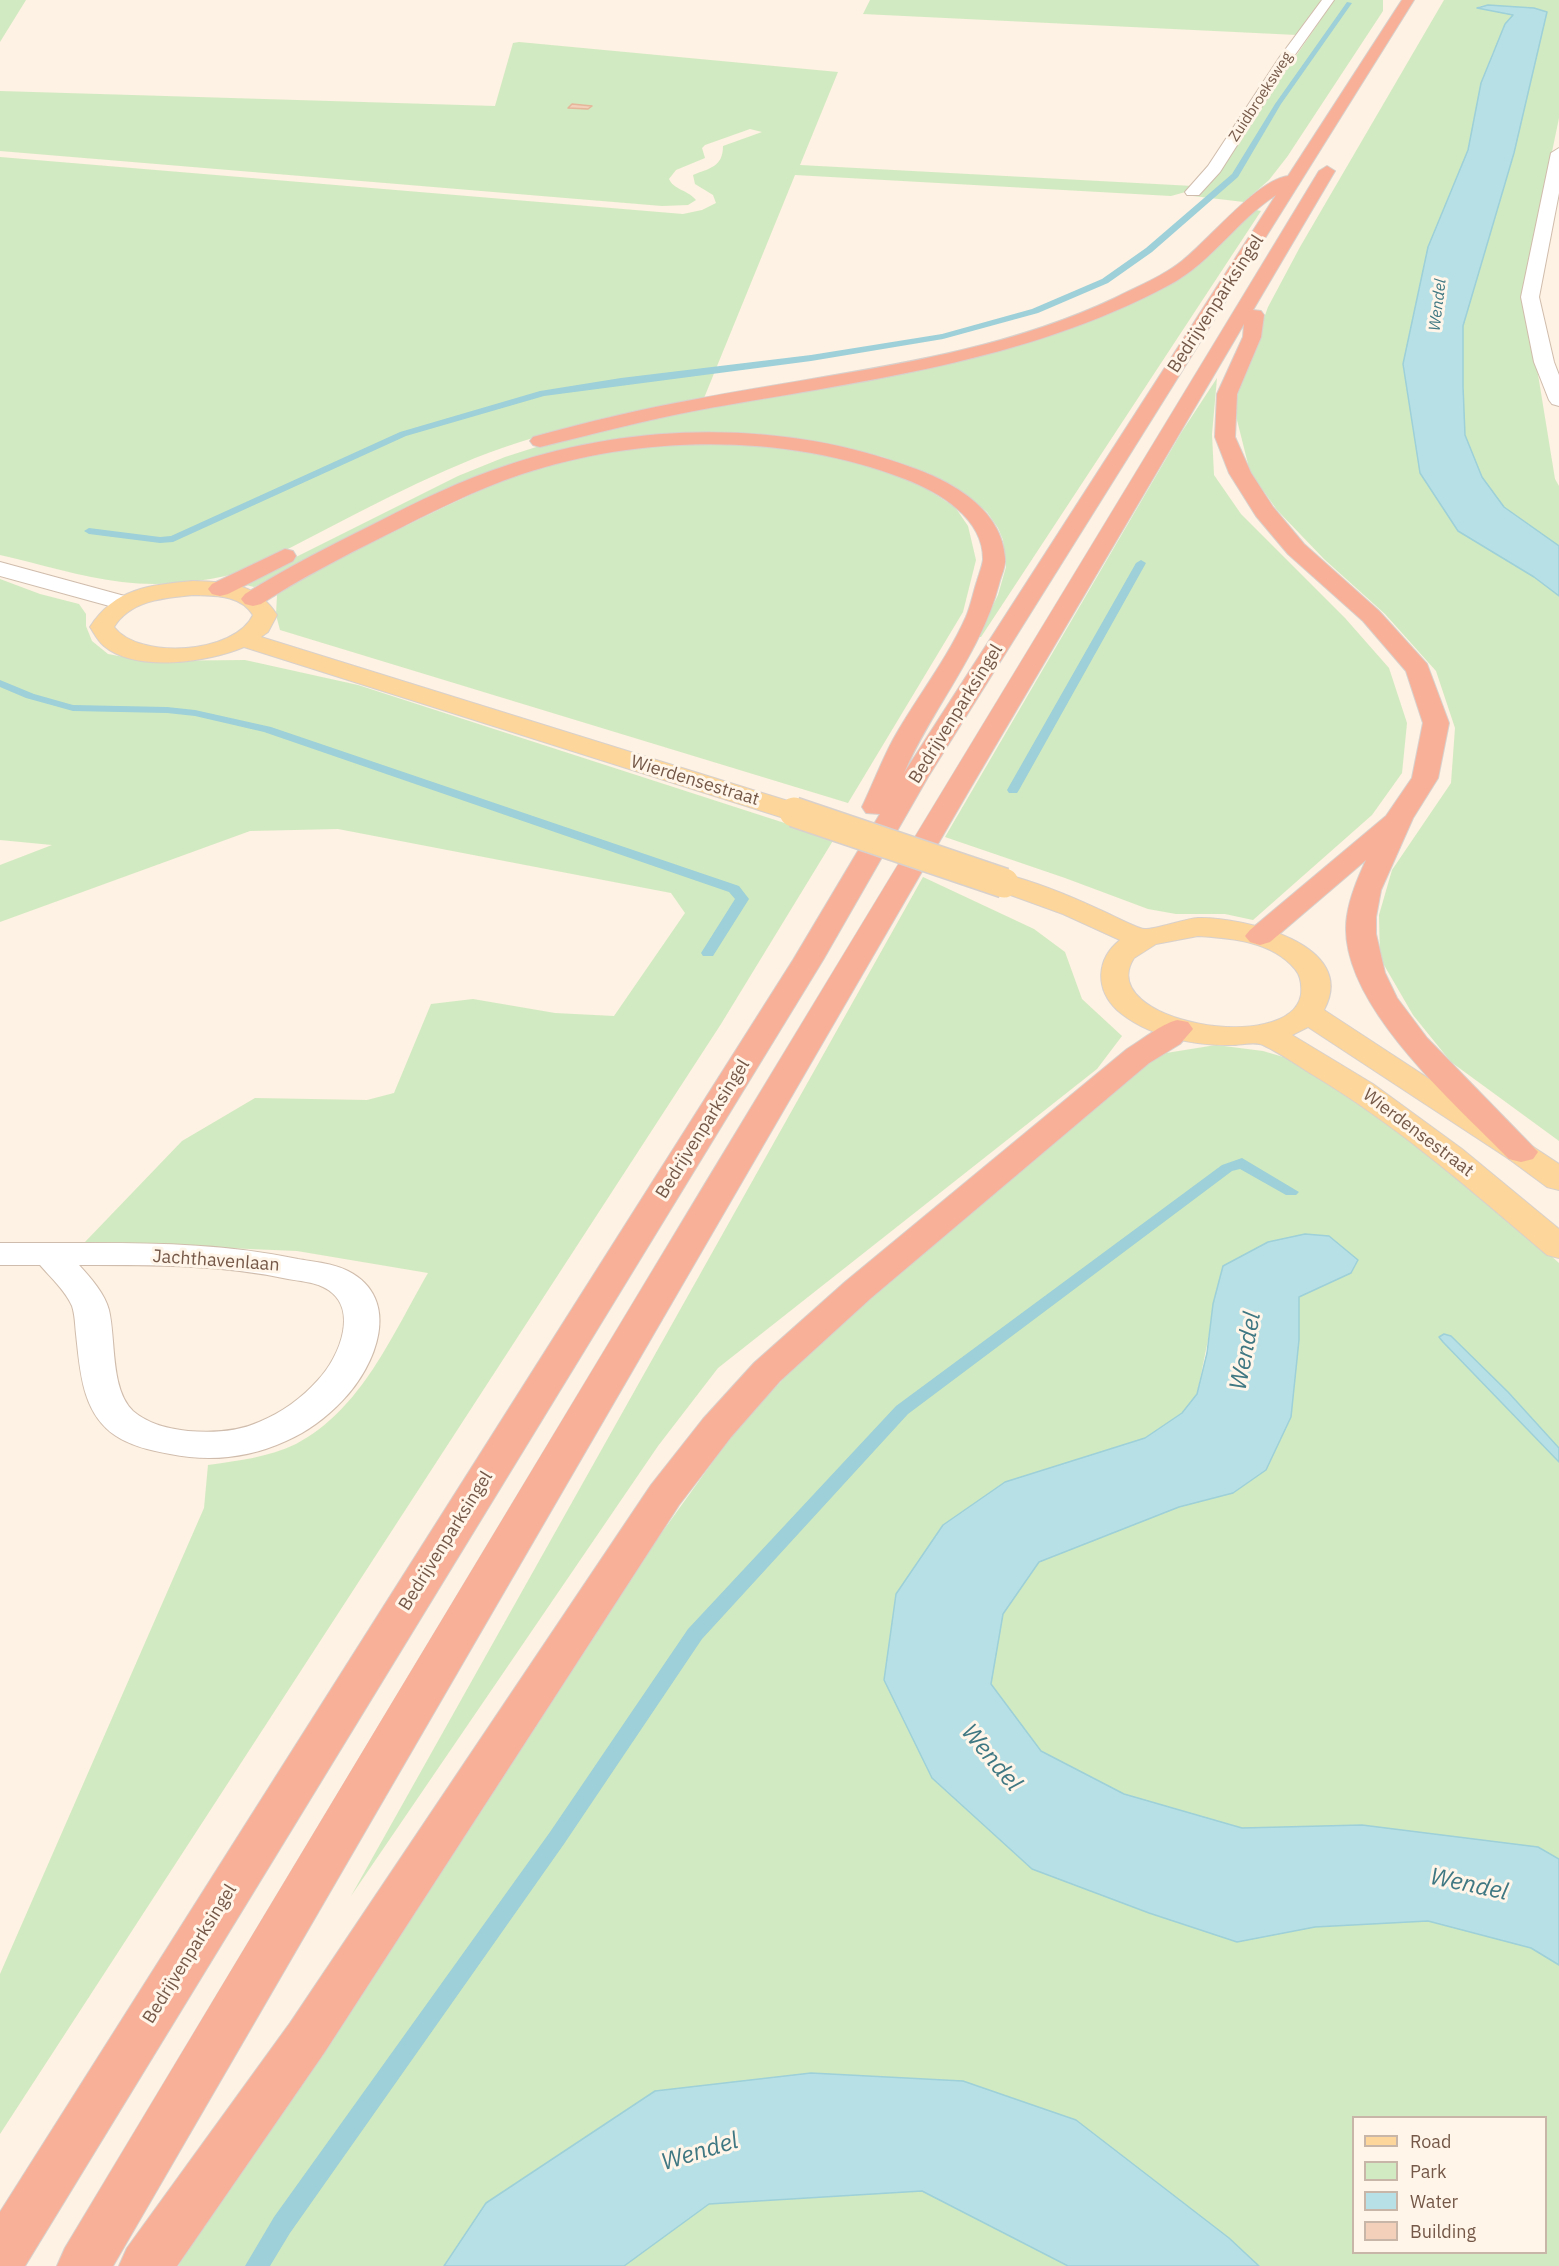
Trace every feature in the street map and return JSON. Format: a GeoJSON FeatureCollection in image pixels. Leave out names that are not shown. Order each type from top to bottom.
{"type":"FeatureCollection","features":[{"type":"Feature","properties":{"kind":"highway","name":"Bedrijvenparksingel"},"geometry":{"type":"LineString","coordinates":[[0,2259],[808,960],[915,777],[1408,0]]}},
{"type":"Feature","properties":{"kind":"highway","name":"Bedrijvenparksingel"},"geometry":{"type":"LineString","coordinates":[[84,2266],[225,2023],[952,797],[1333,160]]}},
{"type":"Feature","properties":{"kind":"highway"},"geometry":{"type":"LineString","coordinates":[[220,589],[469,467],[541,441],[647,413],[953,358],[1073,324],[1167,280],[1199,255],[1258,200],[1300,172]]}},
{"type":"Feature","properties":{"kind":"highway"},"geometry":{"type":"LineString","coordinates":[[1259,286],[1252,337],[1227,394],[1225,437],[1240,473],[1264,511],[1296,549],[1371,616],[1418,669],[1436,723],[1425,778],[1399,818],[1367,890],[1360,917],[1361,934],[1370,973],[1382,999],[1416,1045],[1521,1152]]}},
{"type":"Feature","properties":{"kind":"highway"},"geometry":{"type":"LineString","coordinates":[[253,599],[274,585],[368,535],[461,489],[537,462],[598,449],[671,441],[738,439],[787,443],[833,450],[895,466],[939,486],[967,505],[985,525],[994,560],[978,616],[906,741],[808,960]]}},
{"type":"Feature","properties":{"kind":"highway"},"geometry":{"type":"LineString","coordinates":[[1260,936],[1399,818]]}},
{"type":"Feature","properties":{"kind":"highway"},"geometry":{"type":"LineString","coordinates":[[146,2266],[307,2038],[665,1495],[717,1428],[767,1372],[858,1290],[1138,1056],[1169,1037],[1177,1029]]}},
{"type":"Feature","properties":{"kind":"main road"},"geometry":{"type":"LineString","coordinates":[[220,589],[253,599],[260,604],[265,615],[259,627],[243,639],[225,647],[182,655],[154,655],[125,649],[106,638],[102,627],[108,614],[124,603],[144,595],[170,590],[220,589]]}},
{"type":"Feature","properties":{"kind":"main road","name":"Wierdensestraat"},"geometry":{"type":"LineString","coordinates":[[243,639],[794,812],[1073,908],[1142,939]]}},
{"type":"Feature","properties":{"kind":"main road"},"geometry":{"type":"LineString","coordinates":[[1198,927],[1229,929],[1260,936],[1287,947],[1306,963],[1318,980],[1318,997],[1308,1013],[1290,1025],[1266,1033],[1237,1036],[1207,1035],[1177,1029],[1148,1017],[1127,1002],[1116,985],[1114,967],[1123,952],[1142,939],[1167,930],[1198,927]]}},
{"type":"Feature","properties":{"kind":"main road","name":"Wierdensestraat"},"geometry":{"type":"LineString","coordinates":[[1308,1013],[1521,1152],[1559,1180]]}},
{"type":"Feature","properties":{"kind":"main road","name":"Wierdensestraat"},"geometry":{"type":"LineString","coordinates":[[1266,1033],[1362,1091],[1467,1170],[1559,1247]]}},
{"type":"Feature","properties":{"kind":"street","name":"Zuidbroeksweg"},"geometry":{"type":"LineString","coordinates":[[1193,192],[1214,169],[1286,58],[1328,0]]}},
{"type":"Feature","properties":{"kind":"street"},"geometry":{"type":"LineString","coordinates":[[1559,153],[1530,297],[1544,362],[1559,400]]}},
{"type":"Feature","properties":{"kind":"street"},"geometry":{"type":"LineString","coordinates":[[0,569],[124,603]]}},
{"type":"Feature","properties":{"kind":"street","name":"Jachthavenlaan"},"geometry":{"type":"LineString","coordinates":[[0,1254],[188,1256],[276,1264],[337,1279],[360,1302],[363,1328],[357,1348],[345,1370],[332,1388],[304,1414],[271,1433],[229,1444],[189,1446],[131,1428],[114,1415],[103,1396],[90,1306],[82,1291],[50,1255]]}},
{"type":"Feature","properties":{"kind":"green space"},"geometry":{"type":"Polygon","coordinates":[[[0,0],[26,0],[0,42],[0,0]]]}},
{"type":"Feature","properties":{"kind":"green space"},"geometry":{"type":"Polygon","coordinates":[[[870,0],[1323,0],[1297,35],[863,14],[870,0]]]}},
{"type":"Feature","properties":{"kind":"green space"},"geometry":{"type":"Polygon","coordinates":[[[1334,0],[1383,0],[1383,11],[1287,157],[1269,180],[1244,202],[1193,196],[1219,169],[1334,0]]]}},
{"type":"Feature","properties":{"kind":"green space"},"geometry":{"type":"Polygon","coordinates":[[[1444,0],[1559,0],[1559,118],[1522,296],[1536,362],[1555,479],[1559,486],[1559,546],[1504,507],[1482,477],[1465,435],[1463,386],[1463,326],[1514,153],[1537,46],[1546,18],[1505,6],[1489,5],[1478,8],[1513,15],[1493,52],[1481,83],[1468,150],[1428,247],[1403,364],[1534,577],[1559,596],[1559,1141],[1451,1062],[1413,1015],[1380,958],[1379,915],[1392,870],[1451,783],[1455,728],[1436,671],[1385,614],[1324,559],[1277,510],[1250,472],[1237,420],[1236,396],[1268,307],[1300,247],[1444,0]]]}},
{"type":"Feature","properties":{"kind":"green space"},"geometry":{"type":"Polygon","coordinates":[[[513,43],[838,72],[800,165],[1193,186],[1189,191],[1171,196],[795,175],[704,398],[560,430],[475,458],[388,498],[245,571],[230,575],[184,582],[153,584],[122,582],[91,577],[0,555],[0,157],[683,214],[702,210],[716,203],[713,195],[695,184],[693,175],[718,163],[723,146],[762,132],[750,129],[705,145],[702,148],[705,158],[676,170],[669,179],[674,186],[696,200],[688,205],[662,206],[0,151],[0,91],[495,106],[513,43]]]}},
{"type":"Feature","properties":{"kind":"green space"},"geometry":{"type":"Polygon","coordinates":[[[1256,210],[1261,211],[981,637],[977,637],[998,595],[1006,567],[1003,540],[987,512],[954,486],[928,473],[883,457],[831,445],[641,439],[414,506],[254,587],[242,584],[458,476],[505,457],[599,427],[981,356],[1065,330],[1155,291],[1204,256],[1256,210]]]}},
{"type":"Feature","properties":{"kind":"green space"},"geometry":{"type":"Polygon","coordinates":[[[1217,378],[1212,434],[1214,475],[1241,514],[1345,618],[1389,668],[1407,723],[1402,773],[1372,815],[1253,920],[1225,914],[1176,914],[1148,909],[945,837],[1181,433],[1217,378]]]}},
{"type":"Feature","properties":{"kind":"green space"},"geometry":{"type":"Polygon","coordinates":[[[733,443],[827,455],[886,470],[925,488],[955,507],[968,526],[976,560],[963,612],[848,803],[280,630],[276,615],[277,595],[334,561],[489,487],[548,465],[593,454],[639,448],[733,443]]]}},
{"type":"Feature","properties":{"kind":"green space"},"geometry":{"type":"Polygon","coordinates":[[[0,579],[40,594],[79,604],[86,614],[86,626],[92,641],[108,654],[145,661],[245,660],[358,685],[834,839],[721,1024],[0,2134],[0,1974],[204,1508],[208,1465],[275,1452],[296,1444],[319,1429],[357,1391],[373,1369],[428,1273],[297,1251],[85,1242],[182,1141],[255,1098],[367,1100],[394,1093],[431,1004],[473,999],[555,1013],[614,1016],[685,913],[671,893],[338,829],[250,831],[0,922],[0,865],[52,845],[0,840],[0,579]]]}},
{"type":"Feature","properties":{"kind":"green space"},"geometry":{"type":"Polygon","coordinates":[[[923,877],[1034,929],[1065,952],[1082,999],[1122,1036],[1097,1069],[718,1368],[658,1446],[351,1896],[923,877]]]}},
{"type":"Feature","properties":{"kind":"green space"},"geometry":{"type":"Polygon","coordinates":[[[1216,1045],[1263,1051],[1307,1064],[1445,1160],[1559,1263],[1559,1859],[1538,1847],[1362,1825],[1242,1828],[1124,1794],[1041,1751],[991,1684],[1003,1614],[1039,1562],[1179,1507],[1233,1493],[1299,1340],[1299,1296],[1351,1273],[1358,1261],[1329,1236],[1305,1234],[1268,1242],[1223,1266],[1197,1394],[1182,1413],[1145,1438],[1005,1482],[932,1778],[1032,1869],[1149,1913],[1237,1942],[1315,1927],[1428,1921],[1531,1948],[1559,1965],[1559,2266],[1259,2266],[1229,2238],[1076,2120],[486,2203],[444,2266],[178,2266],[617,1595],[737,1428],[820,1340],[1160,1054],[1216,1045]]]}},
{"type":"Feature","properties":{"kind":"green space"},"geometry":{"type":"Polygon","coordinates":[[[922,2191],[1068,2266],[624,2266],[709,2204],[922,2191]]]}},
{"type":"Feature","properties":{"kind":"water","name":"Wendel"},"geometry":{"type":"Polygon","coordinates":[[[1488,5],[1534,8],[1547,12],[1514,153],[1463,326],[1465,435],[1482,477],[1504,507],[1559,546],[1559,596],[1534,577],[1458,531],[1420,473],[1403,364],[1428,247],[1468,150],[1481,83],[1505,24],[1513,15],[1477,8],[1488,5]]]}},
{"type":"Feature","properties":{"kind":"water","name":"Wendel"},"geometry":{"type":"Polygon","coordinates":[[[1305,1234],[1329,1236],[1358,1260],[1351,1273],[1299,1297],[1299,1340],[1291,1417],[1266,1470],[1233,1493],[1179,1507],[1039,1562],[1003,1614],[991,1684],[1041,1751],[1124,1794],[1242,1828],[1362,1825],[1538,1847],[1559,1859],[1559,1965],[1531,1948],[1428,1921],[1315,1927],[1237,1942],[1149,1913],[1032,1869],[932,1778],[884,1680],[896,1594],[943,1525],[1005,1482],[1145,1438],[1182,1413],[1197,1394],[1207,1353],[1213,1304],[1223,1266],[1268,1242],[1305,1234]]]}},
{"type":"Feature","properties":{"kind":"water"},"geometry":{"type":"Polygon","coordinates":[[[1444,1334],[1451,1336],[1508,1392],[1559,1448],[1559,1462],[1443,1342],[1439,1337],[1444,1334]]]}},
{"type":"Feature","properties":{"kind":"water","name":"Wendel"},"geometry":{"type":"Polygon","coordinates":[[[811,2073],[963,2081],[1076,2120],[1229,2238],[1259,2266],[1068,2266],[922,2191],[709,2204],[624,2266],[444,2266],[486,2203],[655,2091],[811,2073]]]}},
{"type":"Feature","properties":{"kind":"building"},"geometry":{"type":"Polygon","coordinates":[[[572,104],[592,106],[588,109],[568,108],[572,104]]]}},
{"type":"Feature","properties":{"kind":"waterway"},"geometry":{"type":"LineString","coordinates":[[89,531],[160,540],[173,539],[403,434],[543,393],[811,358],[943,336],[1035,311],[1105,281],[1149,250],[1235,175],[1278,104],[1349,3]]}},
{"type":"Feature","properties":{"kind":"waterway"},"geometry":{"type":"LineString","coordinates":[[1013,790],[1141,563]]}},
{"type":"Feature","properties":{"kind":"waterway"},"geometry":{"type":"LineString","coordinates":[[0,683],[30,696],[73,708],[167,710],[195,713],[267,729],[734,889],[742,899],[708,953]]}},
{"type":"Feature","properties":{"kind":"waterway"},"geometry":{"type":"LineString","coordinates":[[257,2266],[282,2225],[557,1838],[695,1634],[902,1410],[1227,1168],[1242,1163],[1291,1192]]}}]}
